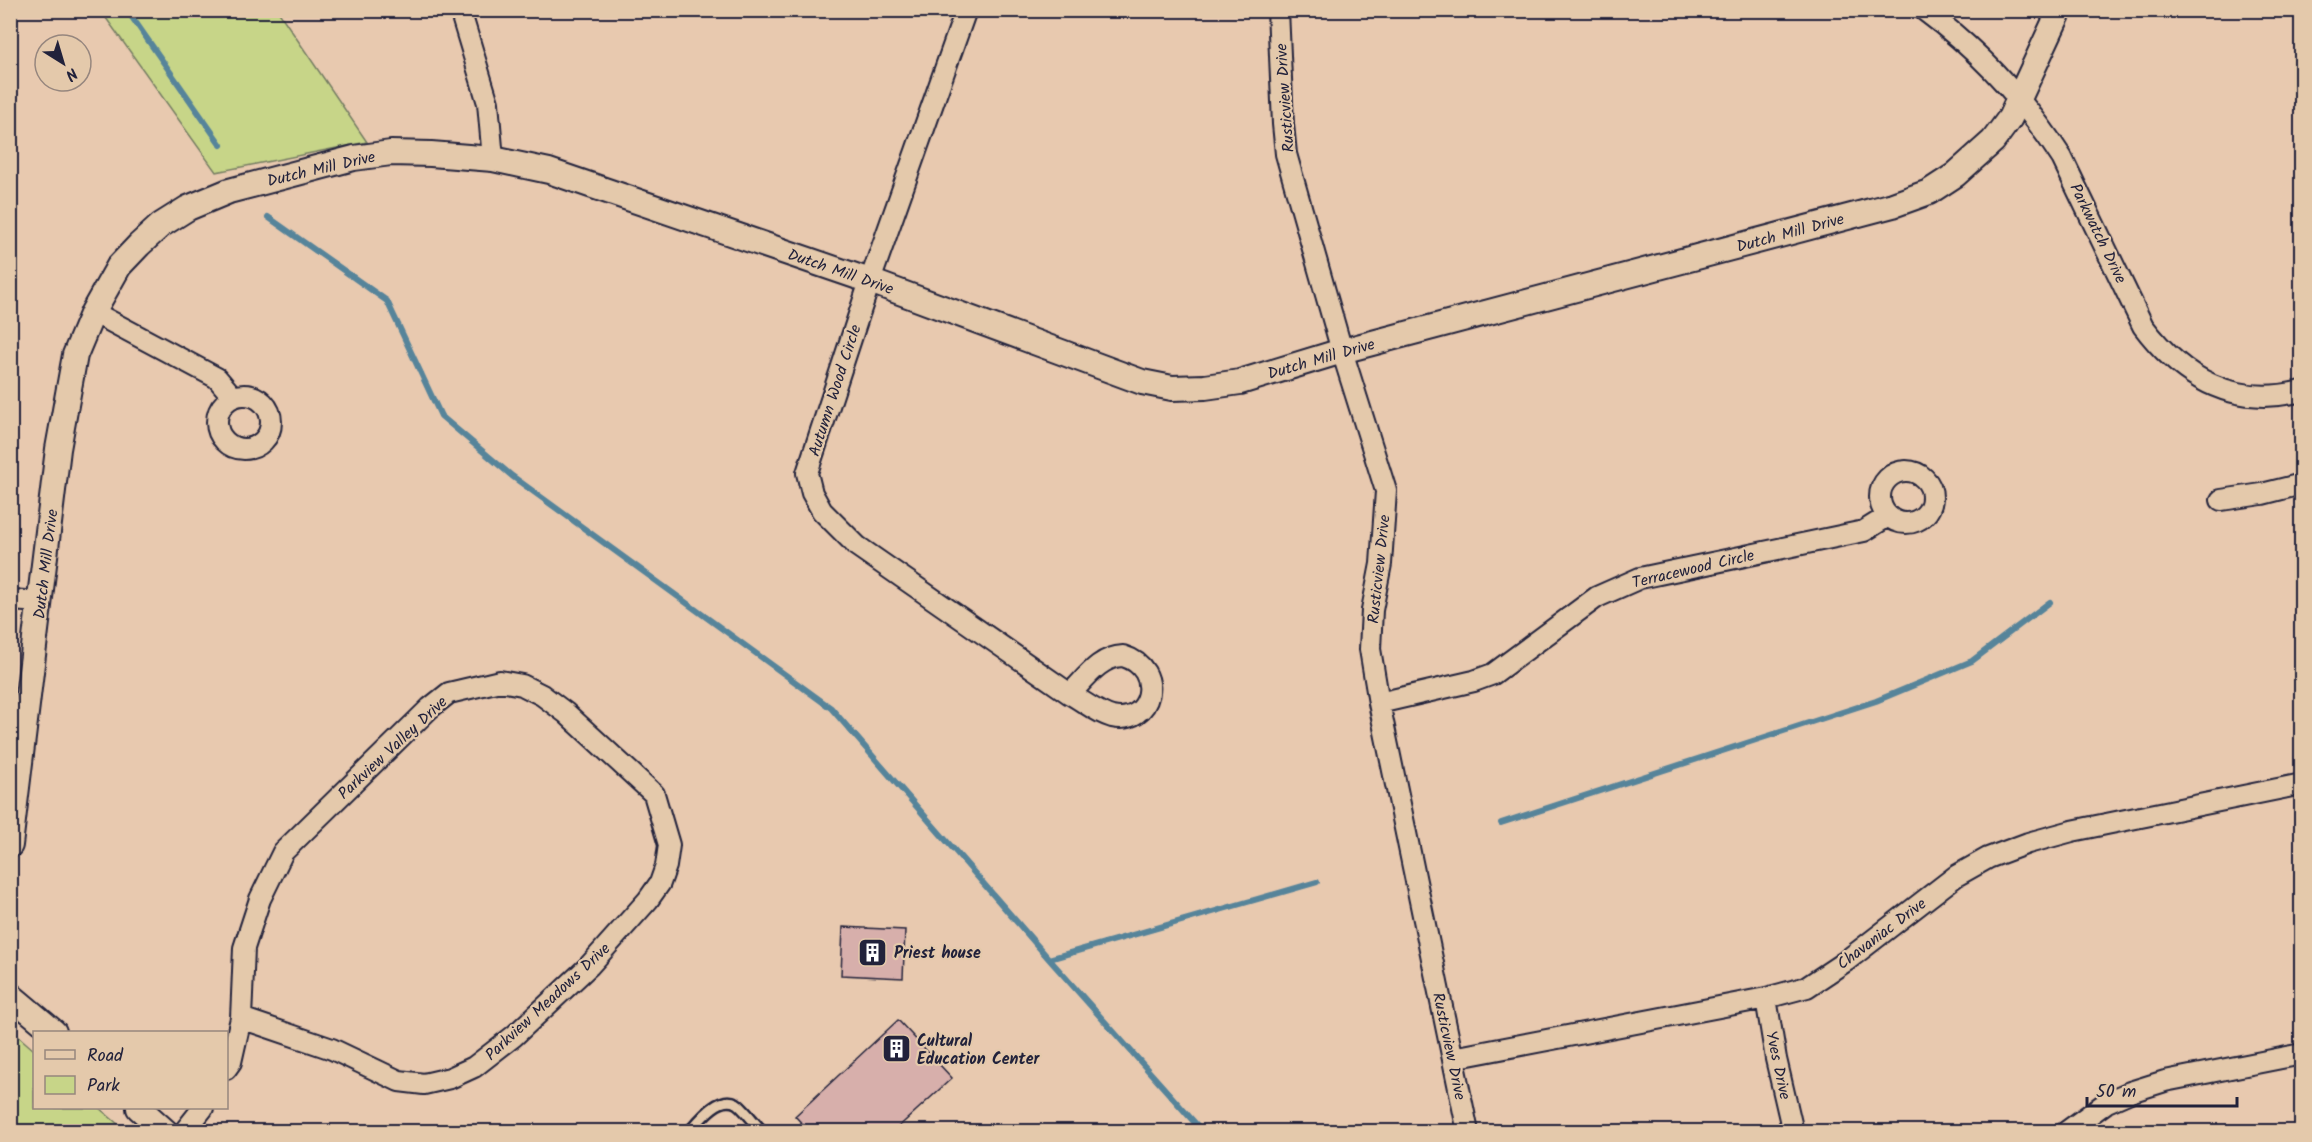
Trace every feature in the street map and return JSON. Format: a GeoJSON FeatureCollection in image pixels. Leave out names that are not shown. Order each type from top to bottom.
{"type":"FeatureCollection","features":[{"type":"Feature","properties":{"kind":"street"},"geometry":{"type":"LineString","coordinates":[[460,10],[488,103],[493,159]]}},
{"type":"Feature","properties":{"kind":"street","name":"Autumn Wood Circle"},"geometry":{"type":"LineString","coordinates":[[966,10],[870,281],[807,472],[812,493],[822,511],[857,546],[1070,694]]}},
{"type":"Feature","properties":{"kind":"street","name":"Rusticview Drive"},"geometry":{"type":"LineString","coordinates":[[1278,10],[1286,154],[1342,351],[1386,491],[1381,564],[1372,610],[1370,650],[1468,1131]]}},
{"type":"Feature","properties":{"kind":"street","name":"Parkwatch Drive"},"geometry":{"type":"LineString","coordinates":[[1924,10],[1981,59],[2018,99],[2062,158],[2143,326],[2159,347],[2193,375],[2208,384],[2232,393],[2281,397],[2301,391]]}},
{"type":"Feature","properties":{"kind":"street","name":"Dutch Mill Drive"},"geometry":{"type":"LineString","coordinates":[[10,845],[58,449],[75,355],[93,312],[119,266],[161,225],[188,208],[229,191],[354,158],[391,153],[431,153],[493,159],[549,171],[870,281],[1142,382],[1172,388],[1205,387],[1240,382],[1342,351],[1893,205],[1929,192],[1955,175],[1994,141],[2010,118],[2060,10]]}},
{"type":"Feature","properties":{"kind":"street"},"geometry":{"type":"LineString","coordinates":[[93,312],[217,378],[234,397]]}},
{"type":"Feature","properties":{"kind":"street"},"geometry":{"type":"LineString","coordinates":[[2221,500],[2262,494],[2301,484]]}},
{"type":"Feature","properties":{"kind":"street","name":"Terracewood Circle"},"geometry":{"type":"LineString","coordinates":[[1379,703],[1474,681],[1493,674],[1597,597],[1640,578],[1864,531],[1888,516]]}},
{"type":"Feature","properties":{"kind":"street"},"geometry":{"type":"LineString","coordinates":[[10,600],[41,602]]}},
{"type":"Feature","properties":{"kind":"street","name":"Parkview Valley Drive"},"geometry":{"type":"LineString","coordinates":[[228,1066],[231,1062],[241,1018],[244,948],[260,899],[283,852],[430,708],[449,693],[500,681],[522,685],[542,695],[566,713],[654,794],[669,845]]}},
{"type":"Feature","properties":{"kind":"street","name":"Chavaniac Drive"},"geometry":{"type":"LineString","coordinates":[[1452,1058],[1766,998],[1807,987],[1846,961],[1956,876],[1988,858],[2028,843],[2073,831],[2301,784]]}},
{"type":"Feature","properties":{"kind":"street","name":"Parkview Meadows Drive"},"geometry":{"type":"LineString","coordinates":[[241,1018],[333,1049],[399,1081],[424,1084],[450,1078],[474,1067],[514,1036],[589,966],[660,883],[666,866],[669,845]]}},
{"type":"Feature","properties":{"kind":"street"},"geometry":{"type":"LineString","coordinates":[[10,994],[53,1031]]}},
{"type":"Feature","properties":{"kind":"street","name":"Yves Drive"},"geometry":{"type":"LineString","coordinates":[[1766,998],[1776,1059],[1794,1131]]}},
{"type":"Feature","properties":{"kind":"street"},"geometry":{"type":"LineString","coordinates":[[2066,1131],[2107,1102],[2130,1092],[2165,1082],[2301,1054]]}},
{"type":"Feature","properties":{"kind":"street"},"geometry":{"type":"LineString","coordinates":[[141,1109],[166,1131]]}},
{"type":"Feature","properties":{"kind":"street"},"geometry":{"type":"LineString","coordinates":[[184,1131],[201,1109]]}},
{"type":"Feature","properties":{"kind":"lane"},"geometry":{"type":"LineString","coordinates":[[689,1131],[716,1105],[726,1102],[736,1103],[763,1131]]}},
{"type":"Feature","properties":{"kind":"green space"},"geometry":{"type":"Polygon","coordinates":[[[101,11],[278,11],[367,142],[216,172],[101,11]]]}},
{"type":"Feature","properties":{"kind":"green space"},"geometry":{"type":"Polygon","coordinates":[[[10,1029],[33,1049],[33,1109],[100,1109],[126,1131],[11,1131],[10,1029]]]}},
{"type":"Feature","properties":{"kind":"building","name":"Priest house"},"geometry":{"type":"Polygon","coordinates":[[[843,927],[905,930],[903,978],[841,975],[843,927]]]}},
{"type":"Feature","properties":{"kind":"building","name":"Cultural Education Center"},"geometry":{"type":"Polygon","coordinates":[[[898,1020],[952,1078],[894,1131],[809,1131],[795,1116],[898,1020]]]}},
{"type":"Feature","properties":{"kind":"waterway"},"geometry":{"type":"LineString","coordinates":[[127,10],[221,145]]}},
{"type":"Feature","properties":{"kind":"waterway"},"geometry":{"type":"LineString","coordinates":[[268,217],[387,301],[441,416],[512,476],[831,708],[1203,1132]]}},
{"type":"Feature","properties":{"kind":"waterway"},"geometry":{"type":"LineString","coordinates":[[1501,823],[1876,701],[1972,661],[2050,602]]}},
{"type":"Feature","properties":{"kind":"waterway"},"geometry":{"type":"LineString","coordinates":[[1049,959],[1317,882]]}},
{"type":"Feature","properties":{"kind":"place","name":"Priest house"},"geometry":{"type":"Point","coordinates":[873,952]}},
{"type":"Feature","properties":{"kind":"place","name":"Cultural Education Center"},"geometry":{"type":"Point","coordinates":[896,1049]}}]}
